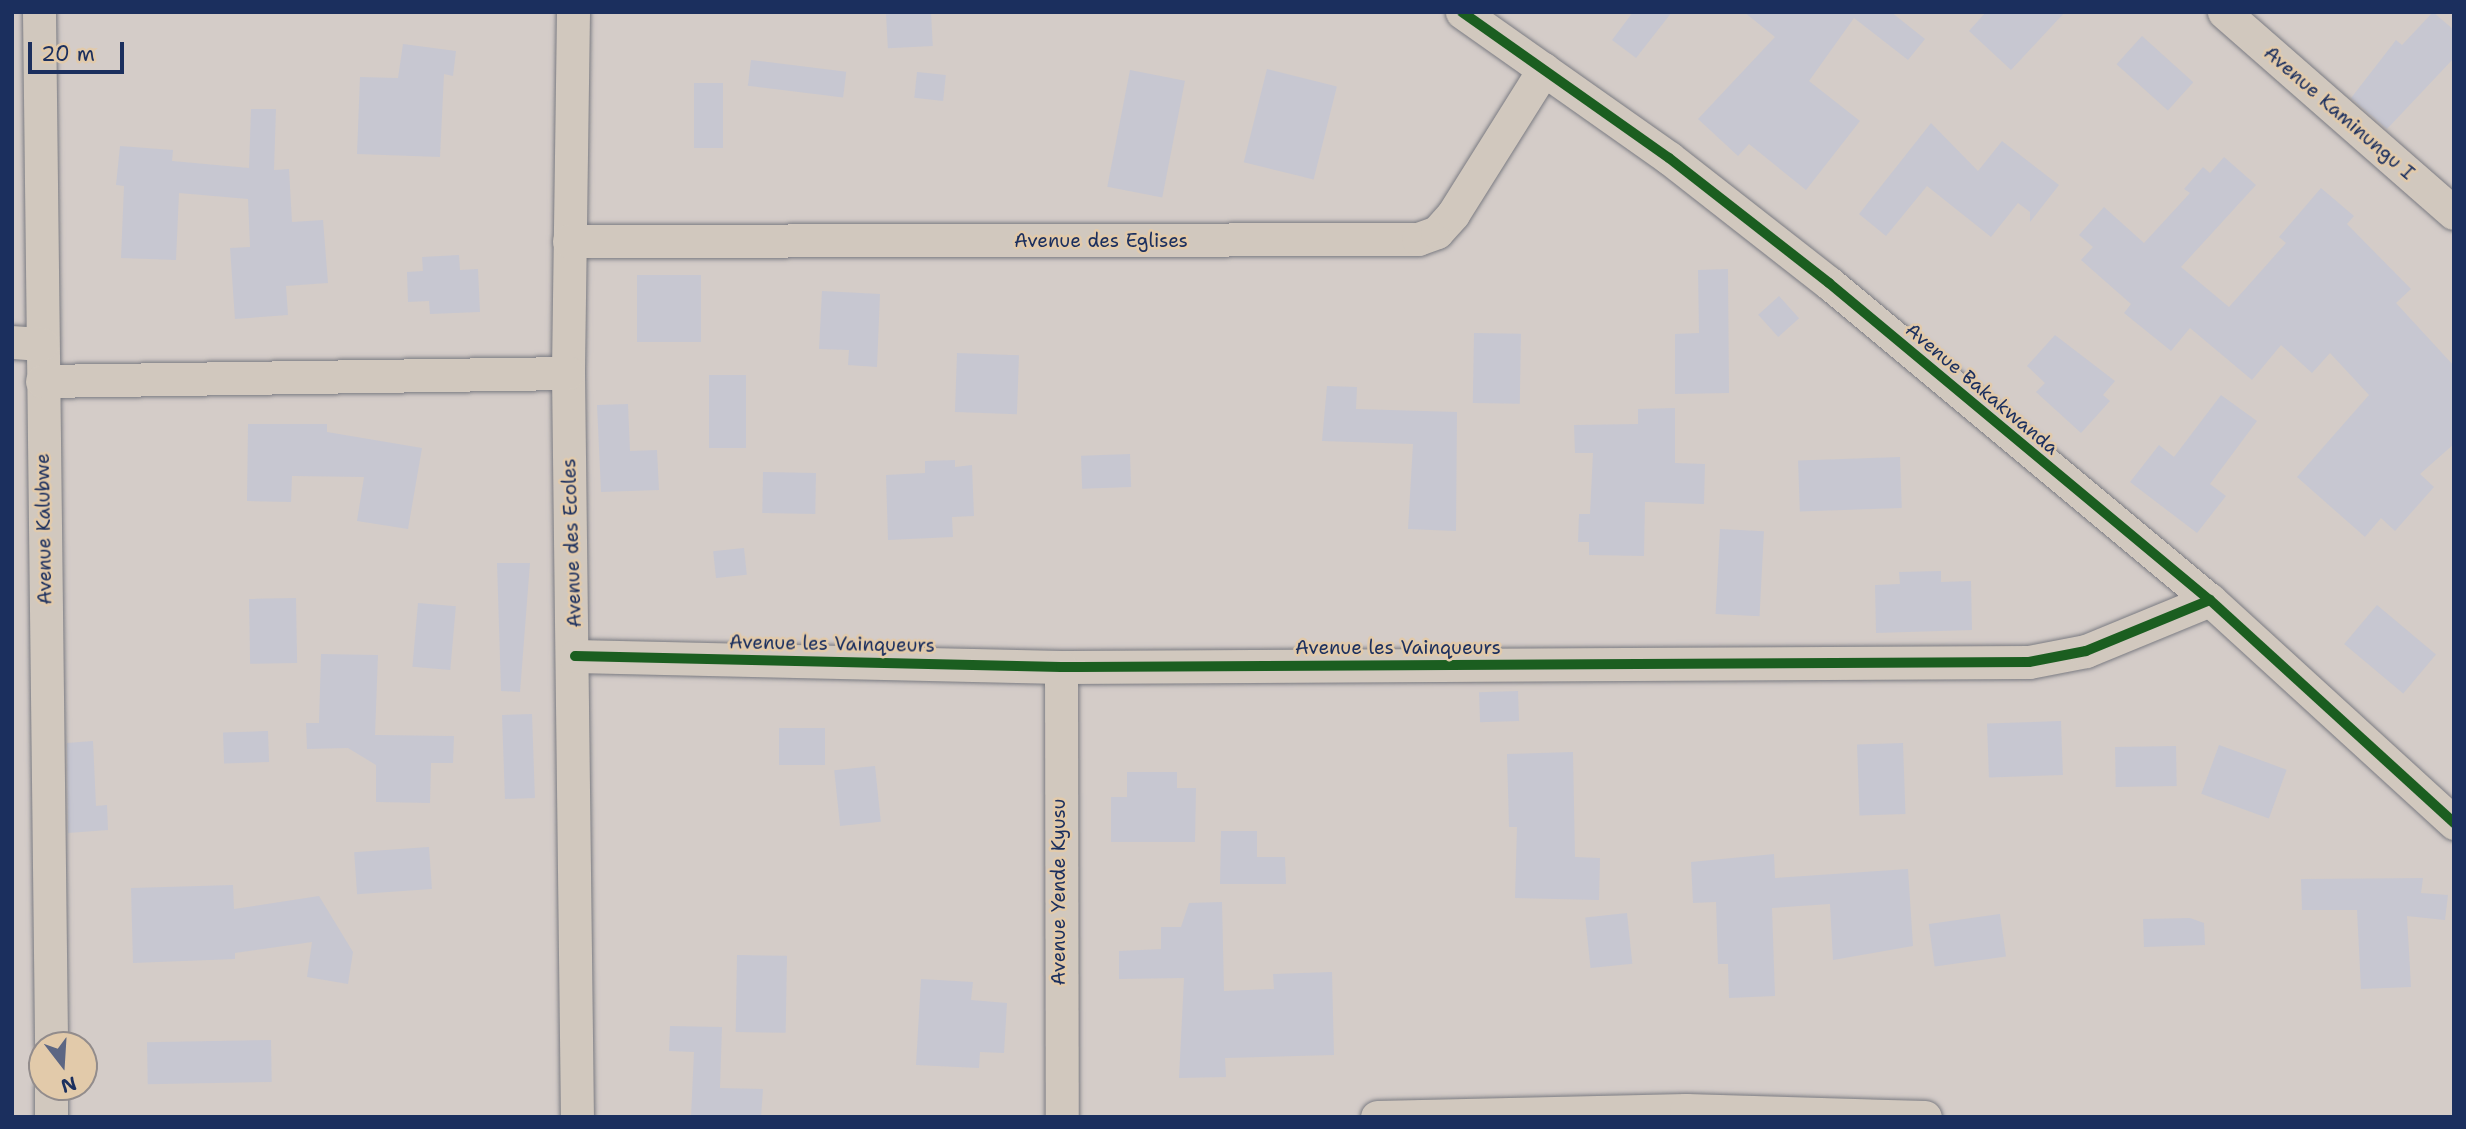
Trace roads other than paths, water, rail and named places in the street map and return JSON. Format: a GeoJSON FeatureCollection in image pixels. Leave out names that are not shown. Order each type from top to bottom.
{"type":"FeatureCollection","features":[{"type":"Feature","properties":{"kind":"street","name":"Avenue Kalubwe"},"geometry":{"type":"LineString","coordinates":[[39,12],[27,343],[42,381],[51,1031]]}},
{"type":"Feature","properties":{"kind":"street","name":"Avenue des Ecoles"},"geometry":{"type":"LineString","coordinates":[[573,12],[568,373],[575,656],[577,1117]]}},
{"type":"Feature","properties":{"kind":"street","name":"Avenue Bakakwanda"},"geometry":{"type":"LineString","coordinates":[[1462,12],[1544,69],[1829,283],[2210,600],[2454,823]]}},
{"type":"Feature","properties":{"kind":"street","name":"Avenue Kaminungu I"},"geometry":{"type":"LineString","coordinates":[[2224,12],[2454,214]]}},
{"type":"Feature","properties":{"kind":"street","name":"Avenue des Eglises"},"geometry":{"type":"LineString","coordinates":[[569,241],[1418,239],[1437,232],[1453,214],[1544,69]]}},
{"type":"Feature","properties":{"kind":"street"},"geometry":{"type":"LineString","coordinates":[[42,381],[568,373]]}},
{"type":"Feature","properties":{"kind":"street","name":"Avenue les Vainqueurs"},"geometry":{"type":"LineString","coordinates":[[575,656],[1061,667],[2029,662],[2086,651],[2210,600]]}},
{"type":"Feature","properties":{"kind":"street","name":"Avenue Yende Kyusu"},"geometry":{"type":"LineString","coordinates":[[1061,667],[1062,1117]]}},
{"type":"Feature","properties":{"kind":"street"},"geometry":{"type":"LineString","coordinates":[[1377,1117],[1686,1110],[1925,1117]]}}]}
